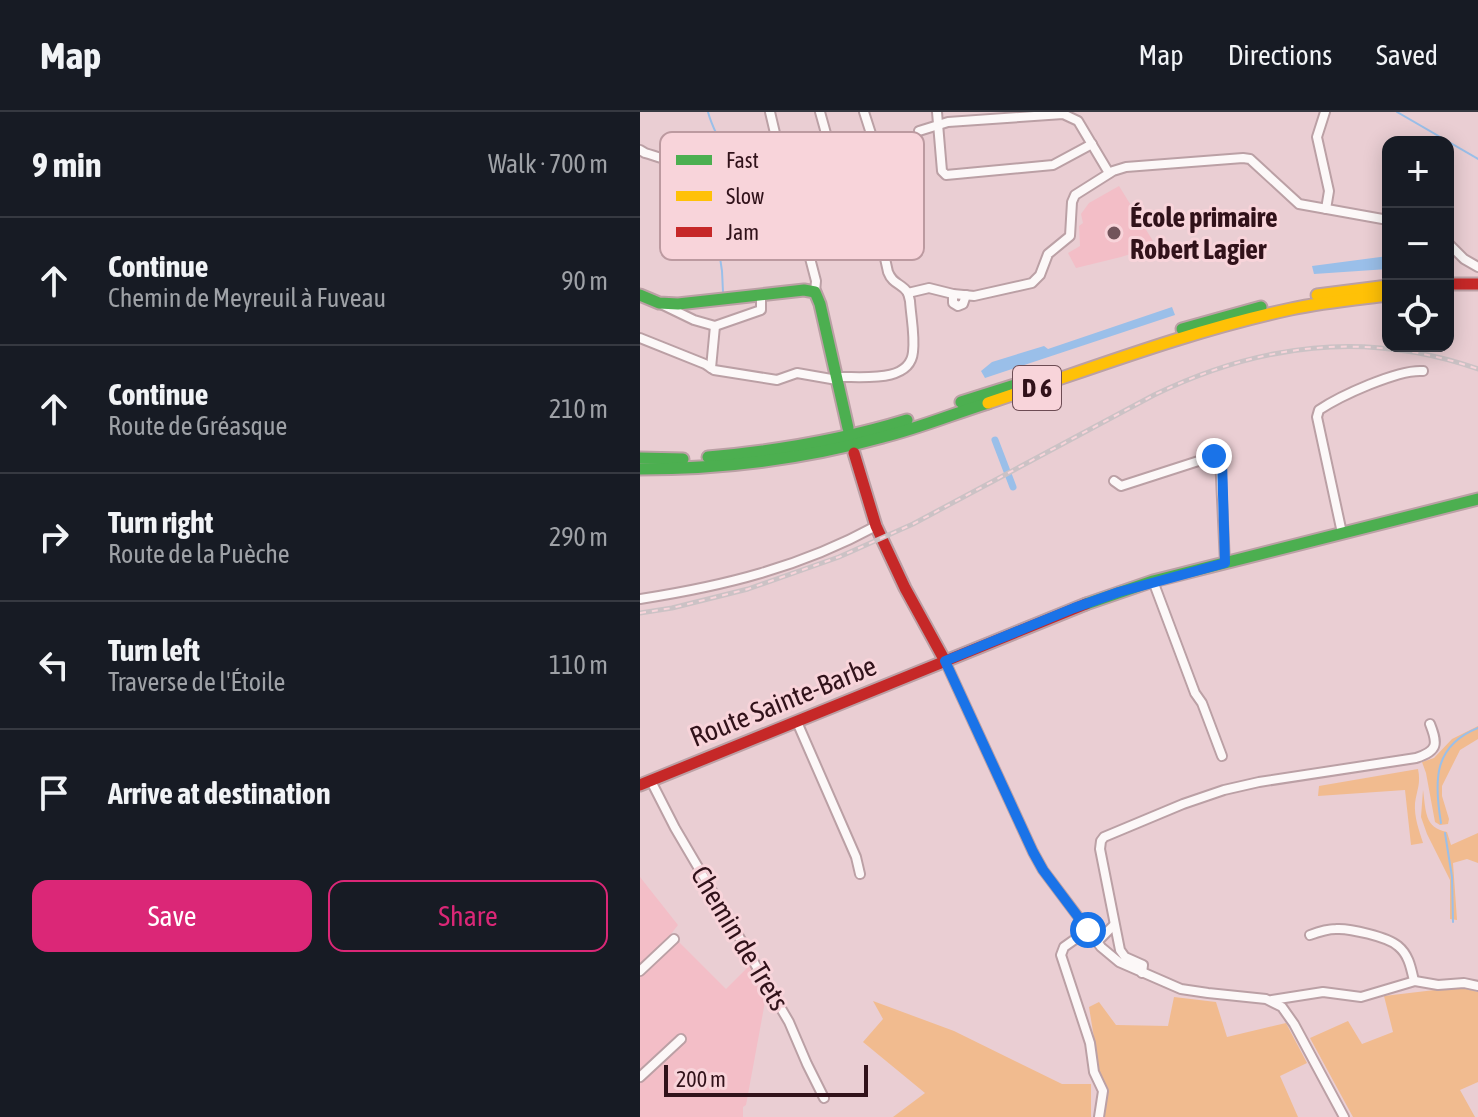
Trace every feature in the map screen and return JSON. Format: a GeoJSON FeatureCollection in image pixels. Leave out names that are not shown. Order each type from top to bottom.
{"type":"FeatureCollection","features":[{"type":"Feature","properties":{"kind":"main road"},"geometry":{"type":"LineString","coordinates":[[1454,284],[1478,284]]}},
{"type":"Feature","properties":{"kind":"main road","name":"D 6"},"geometry":{"type":"LineString","coordinates":[[640,471],[844,438],[1224,316],[1301,297],[1382,287]]}},
{"type":"Feature","properties":{"kind":"main road"},"geometry":{"type":"LineString","coordinates":[[640,295],[659,303],[678,304],[804,290],[815,292],[848,428]]}},
{"type":"Feature","properties":{"kind":"main road"},"geometry":{"type":"LineString","coordinates":[[1454,293],[1478,294]]}},
{"type":"Feature","properties":{"kind":"main road","name":"D 6"},"geometry":{"type":"LineString","coordinates":[[640,456],[687,463],[766,462],[846,448],[1250,319],[1294,308],[1382,296]]}},
{"type":"Feature","properties":{"kind":"main road"},"geometry":{"type":"LineString","coordinates":[[854,453],[876,526],[945,661]]}},
{"type":"Feature","properties":{"kind":"main road","name":"Route Sainte-Barbe"},"geometry":{"type":"LineString","coordinates":[[645,783],[1074,608],[1153,581],[1478,499]]}},
{"type":"Feature","properties":{"kind":"street"},"geometry":{"type":"LineString","coordinates":[[770,112],[775,132]]}},
{"type":"Feature","properties":{"kind":"street"},"geometry":{"type":"LineString","coordinates":[[820,112],[826,132]]}},
{"type":"Feature","properties":{"kind":"street"},"geometry":{"type":"LineString","coordinates":[[864,112],[870,132]]}},
{"type":"Feature","properties":{"kind":"street"},"geometry":{"type":"LineString","coordinates":[[937,112],[942,171],[946,175],[1046,167],[1062,162],[1092,144]]}},
{"type":"Feature","properties":{"kind":"street"},"geometry":{"type":"LineString","coordinates":[[1325,112],[1317,137],[1329,191],[1326,209]]}},
{"type":"Feature","properties":{"kind":"street"},"geometry":{"type":"LineString","coordinates":[[919,131],[948,122],[1063,114],[1078,121],[1109,173]]}},
{"type":"Feature","properties":{"kind":"street"},"geometry":{"type":"LineString","coordinates":[[640,150],[660,157]]}},
{"type":"Feature","properties":{"kind":"street"},"geometry":{"type":"LineString","coordinates":[[908,293],[929,288],[953,294],[980,295],[1032,283],[1042,270],[1046,256],[1072,232],[1072,202],[1075,195],[1109,173],[1126,167],[1246,158],[1254,161],[1299,204],[1382,219]]}},
{"type":"Feature","properties":{"kind":"street"},"geometry":{"type":"LineString","coordinates":[[1454,249],[1478,267]]}},
{"type":"Feature","properties":{"kind":"street"},"geometry":{"type":"LineString","coordinates":[[810,260],[816,281],[815,292]]}},
{"type":"Feature","properties":{"kind":"street"},"geometry":{"type":"LineString","coordinates":[[640,338],[714,370],[777,380],[797,373],[837,379],[899,373],[911,362],[914,351],[910,301],[903,286],[892,280],[885,260]]}},
{"type":"Feature","properties":{"kind":"street"},"geometry":{"type":"LineString","coordinates":[[659,303],[694,320],[715,326],[761,310],[761,294]]}},
{"type":"Feature","properties":{"kind":"street"},"geometry":{"type":"LineString","coordinates":[[708,366],[715,326]]}},
{"type":"Feature","properties":{"kind":"street"},"geometry":{"type":"LineString","coordinates":[[1342,533],[1317,417],[1319,410],[1408,371],[1423,371]]}},
{"type":"Feature","properties":{"kind":"street"},"geometry":{"type":"LineString","coordinates":[[1114,481],[1121,486],[1214,456],[1220,457],[1225,563]]}},
{"type":"Feature","properties":{"kind":"street"},"geometry":{"type":"LineString","coordinates":[[640,599],[681,593],[778,569],[820,554],[876,526]]}},
{"type":"Feature","properties":{"kind":"street"},"geometry":{"type":"LineString","coordinates":[[1153,581],[1222,756]]}},
{"type":"Feature","properties":{"kind":"street"},"geometry":{"type":"LineString","coordinates":[[945,661],[1033,852],[1097,942],[1119,962],[1181,989],[1256,997],[1282,1007],[1344,1117]]}},
{"type":"Feature","properties":{"kind":"street"},"geometry":{"type":"LineString","coordinates":[[797,722],[856,857],[860,874]]}},
{"type":"Feature","properties":{"kind":"street"},"geometry":{"type":"LineString","coordinates":[[1142,973],[1144,968],[1141,963],[1121,953],[1100,849],[1104,837],[1224,790],[1426,755],[1436,741],[1430,724]]}},
{"type":"Feature","properties":{"kind":"street","name":"Chemin de Trets"},"geometry":{"type":"LineString","coordinates":[[645,783],[789,1022],[824,1098]]}},
{"type":"Feature","properties":{"kind":"street"},"geometry":{"type":"LineString","coordinates":[[1097,942],[1114,925]]}},
{"type":"Feature","properties":{"kind":"street"},"geometry":{"type":"LineString","coordinates":[[1310,935],[1342,929],[1390,941],[1396,944],[1410,963],[1414,981]]}},
{"type":"Feature","properties":{"kind":"street"},"geometry":{"type":"LineString","coordinates":[[1088,930],[1064,947],[1061,955],[1090,1043],[1094,1072],[1103,1091],[1099,1117]]}},
{"type":"Feature","properties":{"kind":"street"},"geometry":{"type":"LineString","coordinates":[[640,971],[674,939]]}},
{"type":"Feature","properties":{"kind":"street"},"geometry":{"type":"LineString","coordinates":[[1271,1001],[1323,992],[1361,997],[1414,981],[1478,986]]}},
{"type":"Feature","properties":{"kind":"street"},"geometry":{"type":"LineString","coordinates":[[640,1077],[681,1039]]}},
{"type":"Feature","properties":{"kind":"shaded area","name":"École primaire Robert Lagier"},"geometry":{"type":"Polygon","coordinates":[[[1119,186],[1152,244],[1121,257],[1076,268],[1068,253],[1080,246],[1081,214],[1089,203],[1119,186]]]}},
{"type":"Feature","properties":{"kind":"shaded area"},"geometry":{"type":"Polygon","coordinates":[[[1478,726],[1478,739],[1460,750],[1442,786],[1449,819],[1448,824],[1440,825],[1435,822],[1422,762],[1434,758],[1452,739],[1478,726]]]}},
{"type":"Feature","properties":{"kind":"shaded area"},"geometry":{"type":"Polygon","coordinates":[[[1418,769],[1415,808],[1423,843],[1411,845],[1405,790],[1318,796],[1319,786],[1418,769]]]}},
{"type":"Feature","properties":{"kind":"shaded area"},"geometry":{"type":"Polygon","coordinates":[[[1423,790],[1430,822],[1447,832],[1451,845],[1478,833],[1478,863],[1467,859],[1453,863],[1457,920],[1450,919],[1450,880],[1421,817],[1423,790]]]}},
{"type":"Feature","properties":{"kind":"shaded area"},"geometry":{"type":"Polygon","coordinates":[[[640,877],[678,925],[671,934],[726,989],[750,965],[767,991],[743,1117],[640,1117],[640,877]]]}},
{"type":"Feature","properties":{"kind":"shaded area"},"geometry":{"type":"Polygon","coordinates":[[[1460,987],[1478,992],[1478,1082],[1460,1090],[1475,1117],[1353,1117],[1310,1038],[1348,1021],[1362,1044],[1393,1032],[1384,996],[1460,987]]]}},
{"type":"Feature","properties":{"kind":"shaded area"},"geometry":{"type":"Polygon","coordinates":[[[1174,997],[1216,1002],[1227,1037],[1286,1023],[1307,1063],[1280,1076],[1298,1117],[1095,1117],[1100,1075],[1089,1007],[1099,1002],[1116,1025],[1168,1026],[1174,997]]]}},
{"type":"Feature","properties":{"kind":"shaded area"},"geometry":{"type":"Polygon","coordinates":[[[873,1001],[954,1031],[1062,1084],[1091,1084],[1091,1117],[893,1117],[925,1093],[863,1042],[883,1019],[873,1001]]]}},
{"type":"Feature","properties":{"kind":"water"},"geometry":{"type":"Polygon","coordinates":[[[1382,257],[1382,269],[1314,274],[1312,266],[1382,257]]]}},
{"type":"Feature","properties":{"kind":"water"},"geometry":{"type":"Polygon","coordinates":[[[1172,307],[1175,315],[985,378],[981,371],[992,362],[1044,346],[1048,349],[1172,307]]]}},
{"type":"Feature","properties":{"kind":"waterway"},"geometry":{"type":"LineString","coordinates":[[708,112],[715,132]]}},
{"type":"Feature","properties":{"kind":"waterway"},"geometry":{"type":"LineString","coordinates":[[1397,112],[1478,159]]}},
{"type":"Feature","properties":{"kind":"waterway"},"geometry":{"type":"LineString","coordinates":[[720,260],[723,292]]}},
{"type":"Feature","properties":{"kind":"waterway"},"geometry":{"type":"LineString","coordinates":[[995,440],[1013,487]]}},
{"type":"Feature","properties":{"kind":"waterway"},"geometry":{"type":"LineString","coordinates":[[1441,823],[1438,793],[1440,766],[1452,745],[1478,728]]}},
{"type":"Feature","properties":{"kind":"waterway"},"geometry":{"type":"LineString","coordinates":[[1445,833],[1452,877],[1453,922]]}},
{"type":"Feature","properties":{"kind":"railway"},"geometry":{"type":"LineString","coordinates":[[640,613],[748,589],[839,557],[913,524],[1154,395],[1233,364],[1313,348],[1354,347],[1394,349],[1478,369]]}},
{"type":"Feature","properties":{"kind":"traffic: fast"},"geometry":{"type":"LineString","coordinates":[[640,295],[659,303],[678,304],[804,290],[815,292],[848,428]]}},
{"type":"Feature","properties":{"kind":"traffic: fast"},"geometry":{"type":"LineString","coordinates":[[1182,329],[1261,307]]}},
{"type":"Feature","properties":{"kind":"traffic: fast"},"geometry":{"type":"LineString","coordinates":[[961,402],[1021,383]]}},
{"type":"Feature","properties":{"kind":"traffic: fast"},"geometry":{"type":"LineString","coordinates":[[640,469],[732,465],[793,457],[853,445],[988,403]]}},
{"type":"Feature","properties":{"kind":"traffic: fast"},"geometry":{"type":"LineString","coordinates":[[708,457],[809,444],[907,420]]}},
{"type":"Feature","properties":{"kind":"traffic: fast"},"geometry":{"type":"LineString","coordinates":[[640,458],[683,459]]}},
{"type":"Feature","properties":{"kind":"traffic: fast"},"geometry":{"type":"LineString","coordinates":[[1086,604],[1153,581],[1478,499]]}},
{"type":"Feature","properties":{"kind":"traffic: slow"},"geometry":{"type":"LineString","coordinates":[[1317,295],[1382,287]]}},
{"type":"Feature","properties":{"kind":"traffic: slow"},"geometry":{"type":"LineString","coordinates":[[988,403],[1176,340],[1253,318],[1315,304],[1382,296]]}},
{"type":"Feature","properties":{"kind":"traffic: jam"},"geometry":{"type":"LineString","coordinates":[[1454,284],[1478,284]]}},
{"type":"Feature","properties":{"kind":"traffic: jam"},"geometry":{"type":"LineString","coordinates":[[854,453],[876,526],[945,661]]}},
{"type":"Feature","properties":{"kind":"traffic: jam"},"geometry":{"type":"LineString","coordinates":[[640,785],[1086,604]]}},
{"type":"Feature","properties":{"kind":"place","name":"École primaire Robert Lagier"},"geometry":{"type":"Point","coordinates":[1114,233]}},
{"type":"Feature","properties":{"kind":"route"},"geometry":{"type":"LineString","coordinates":[[1088,930],[1033,852],[945,661],[1119,592],[1225,563],[1222,460],[1214,456]]}}]}
